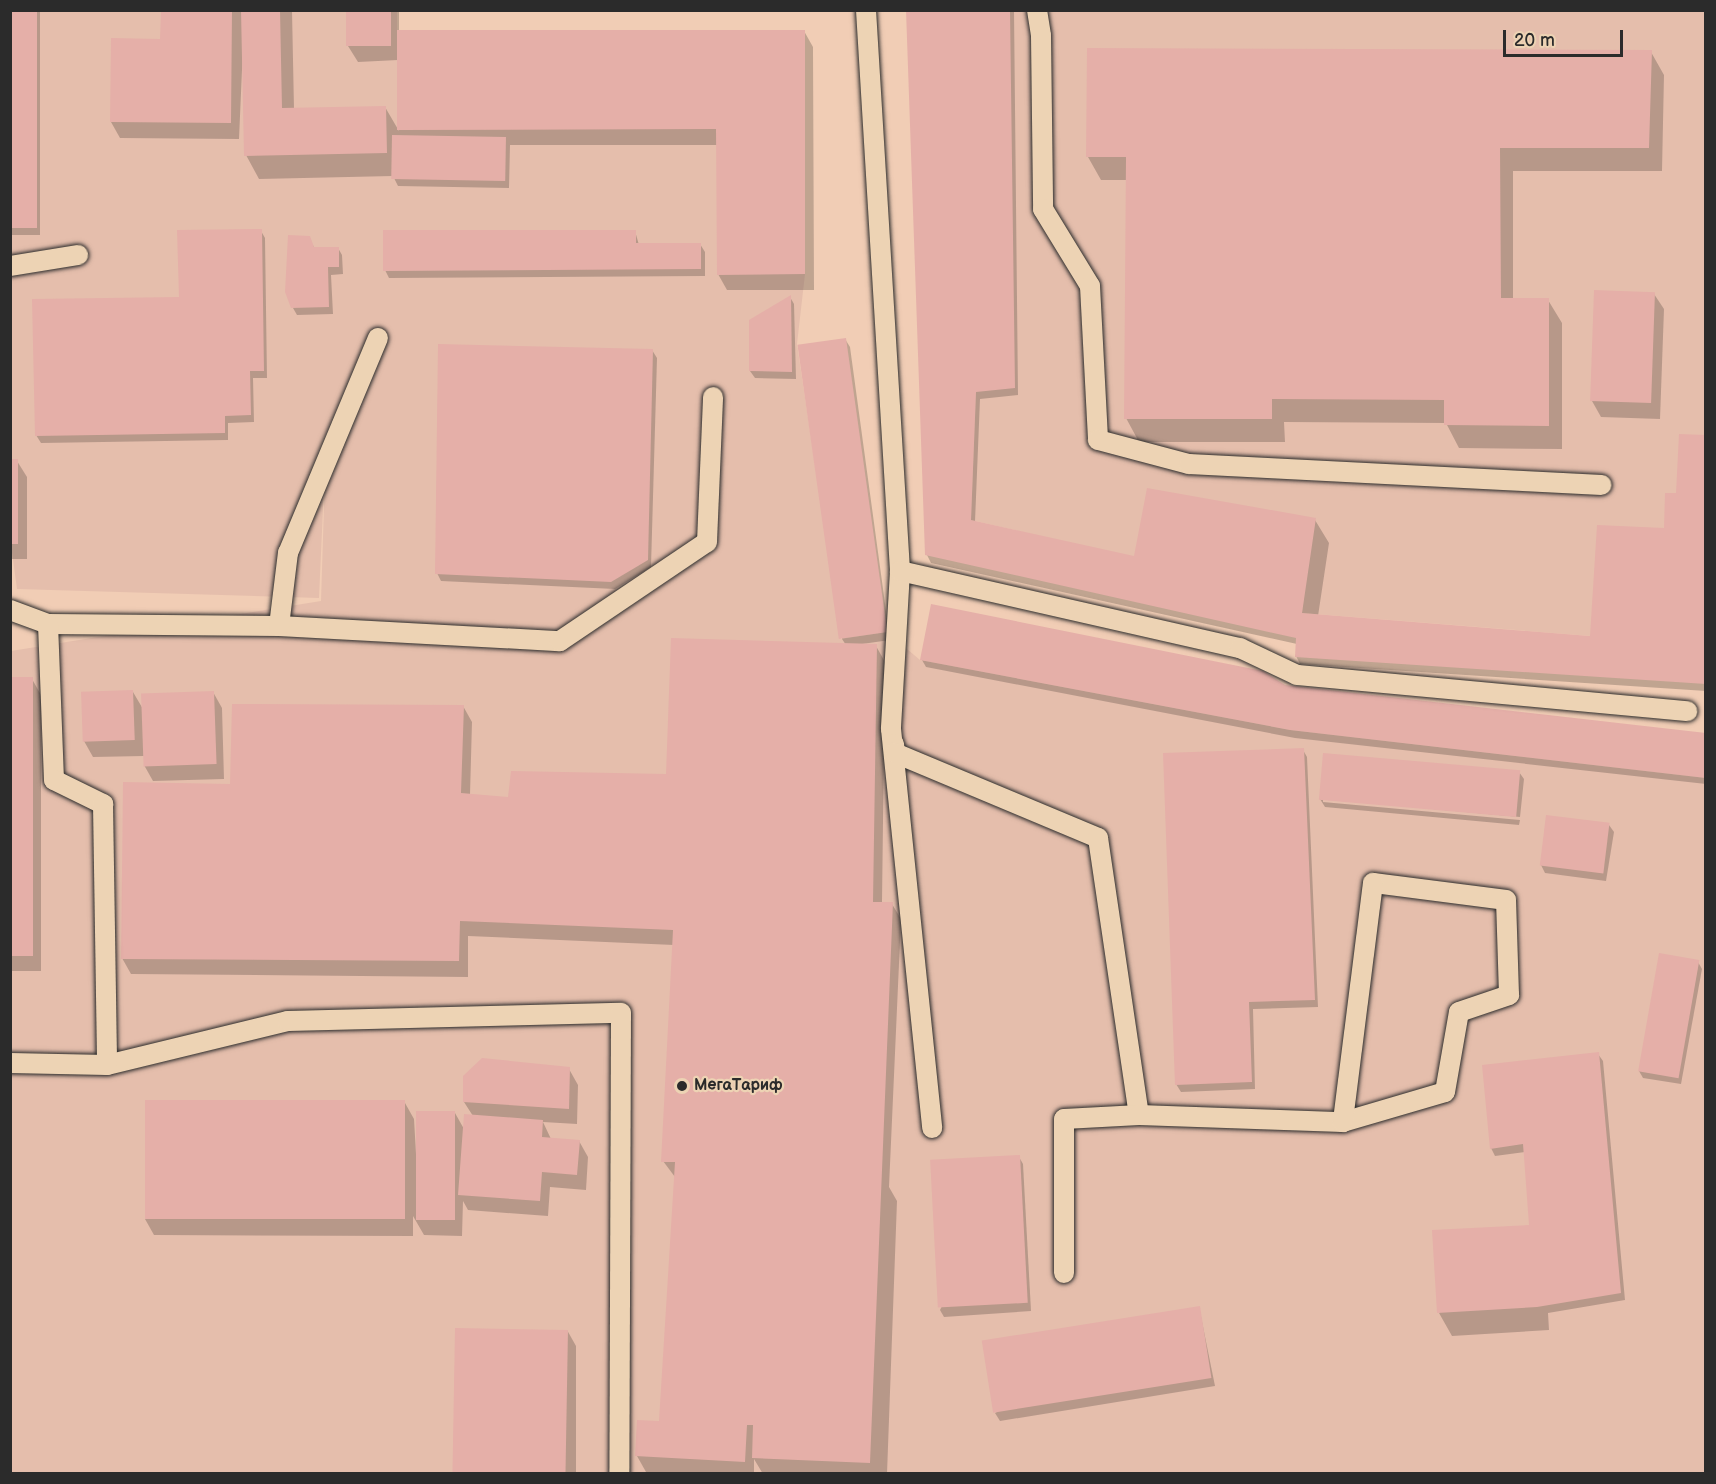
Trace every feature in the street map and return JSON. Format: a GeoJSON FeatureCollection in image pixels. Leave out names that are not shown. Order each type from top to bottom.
{"type":"FeatureCollection","features":[{"type":"Feature","properties":{"kind":"lane"},"geometry":{"type":"LineString","coordinates":[[866,10],[900,571],[891,729],[896,753],[932,1128]]}},
{"type":"Feature","properties":{"kind":"lane"},"geometry":{"type":"LineString","coordinates":[[1037,10],[1041,36],[1043,210],[1090,286],[1098,440],[1189,464],[1602,485]]}},
{"type":"Feature","properties":{"kind":"lane"},"geometry":{"type":"LineString","coordinates":[[10,266],[78,255]]}},
{"type":"Feature","properties":{"kind":"lane"},"geometry":{"type":"LineString","coordinates":[[279,626],[288,554],[378,338]]}},
{"type":"Feature","properties":{"kind":"lane"},"geometry":{"type":"LineString","coordinates":[[10,610],[48,624],[279,626],[560,641],[707,542],[713,397]]}},
{"type":"Feature","properties":{"kind":"lane"},"geometry":{"type":"LineString","coordinates":[[900,571],[1240,648],[1297,675],[1687,711]]}},
{"type":"Feature","properties":{"kind":"lane"},"geometry":{"type":"LineString","coordinates":[[48,624],[54,780],[103,804],[107,1065]]}},
{"type":"Feature","properties":{"kind":"lane"},"geometry":{"type":"LineString","coordinates":[[896,753],[1098,838],[1139,1115]]}},
{"type":"Feature","properties":{"kind":"lane"},"geometry":{"type":"LineString","coordinates":[[1064,1273],[1064,1119],[1139,1115],[1343,1122],[1445,1092],[1459,1012],[1509,995],[1506,900],[1374,883],[1343,1122]]}},
{"type":"Feature","properties":{"kind":"lane"},"geometry":{"type":"LineString","coordinates":[[10,1063],[107,1065],[288,1021],[621,1013],[619,1473]]}},
{"type":"Feature","properties":{"kind":"shaded area"},"geometry":{"type":"Polygon","coordinates":[[[11,11],[397,11],[397,30],[805,30],[805,274],[797,344],[841,639],[887,632],[920,660],[1290,730],[1705,778],[1705,1473],[11,1473],[11,651],[321,601],[326,442],[319,598],[17,589],[11,545],[11,11]]]}},
{"type":"Feature","properties":{"kind":"shaded area"},"geometry":{"type":"Polygon","coordinates":[[[963,11],[1705,11],[1705,645],[1302,613],[1304,597],[971,520],[976,392],[963,11]]]}},
{"type":"Feature","properties":{"kind":"building"},"geometry":{"type":"Polygon","coordinates":[[[10,10],[37,10],[37,228],[10,228],[10,10]]]}},
{"type":"Feature","properties":{"kind":"building"},"geometry":{"type":"Polygon","coordinates":[[[161,10],[232,10],[231,123],[110,122],[111,38],[160,39],[161,10]]]}},
{"type":"Feature","properties":{"kind":"building"},"geometry":{"type":"Polygon","coordinates":[[[241,10],[280,10],[282,108],[386,106],[387,153],[244,156],[241,10]]]}},
{"type":"Feature","properties":{"kind":"building"},"geometry":{"type":"Polygon","coordinates":[[[346,10],[391,10],[391,46],[346,46],[346,10]]]}},
{"type":"Feature","properties":{"kind":"building"},"geometry":{"type":"Polygon","coordinates":[[[906,10],[1010,10],[1015,388],[976,392],[971,520],[1134,556],[1147,488],[1316,518],[1302,613],[1590,636],[1597,525],[1664,528],[1665,493],[1676,493],[1679,434],[1706,435],[1706,684],[1295,657],[1296,638],[925,555],[906,10]]]}},
{"type":"Feature","properties":{"kind":"building"},"geometry":{"type":"Polygon","coordinates":[[[397,30],[805,30],[805,274],[717,275],[716,129],[397,130],[397,30]]]}},
{"type":"Feature","properties":{"kind":"building"},"geometry":{"type":"Polygon","coordinates":[[[1087,48],[1652,50],[1649,148],[1500,148],[1501,298],[1549,298],[1549,426],[1444,425],[1444,400],[1272,399],[1272,419],[1124,419],[1126,157],[1086,157],[1087,48]]]}},
{"type":"Feature","properties":{"kind":"building"},"geometry":{"type":"Polygon","coordinates":[[[392,135],[506,137],[505,181],[391,179],[392,135]]]}},
{"type":"Feature","properties":{"kind":"building"},"geometry":{"type":"Polygon","coordinates":[[[262,229],[264,371],[250,371],[251,415],[225,416],[225,433],[35,436],[32,299],[179,297],[177,230],[262,229]]]}},
{"type":"Feature","properties":{"kind":"building"},"geometry":{"type":"Polygon","coordinates":[[[383,230],[636,230],[636,243],[701,243],[701,269],[383,271],[383,230]]]}},
{"type":"Feature","properties":{"kind":"building"},"geometry":{"type":"Polygon","coordinates":[[[288,235],[310,236],[314,247],[339,247],[339,267],[328,267],[329,307],[291,308],[285,292],[288,235]]]}},
{"type":"Feature","properties":{"kind":"building"},"geometry":{"type":"Polygon","coordinates":[[[1594,290],[1655,292],[1651,403],[1590,401],[1594,290]]]}},
{"type":"Feature","properties":{"kind":"building"},"geometry":{"type":"Polygon","coordinates":[[[791,295],[792,372],[749,371],[749,320],[791,295]]]}},
{"type":"Feature","properties":{"kind":"building"},"geometry":{"type":"Polygon","coordinates":[[[846,338],[887,632],[839,639],[797,345],[846,338]]]}},
{"type":"Feature","properties":{"kind":"building"},"geometry":{"type":"Polygon","coordinates":[[[438,344],[653,349],[648,560],[611,582],[435,574],[438,344]]]}},
{"type":"Feature","properties":{"kind":"building"},"geometry":{"type":"Polygon","coordinates":[[[10,459],[18,459],[18,544],[10,544],[10,459]]]}},
{"type":"Feature","properties":{"kind":"building"},"geometry":{"type":"Polygon","coordinates":[[[931,604],[1263,671],[1285,685],[1706,733],[1706,778],[1290,730],[920,660],[931,604]]]}},
{"type":"Feature","properties":{"kind":"building"},"geometry":{"type":"Polygon","coordinates":[[[671,638],[877,644],[873,902],[893,902],[870,1463],[752,1458],[753,1425],[747,1425],[745,1462],[635,1456],[637,1420],[659,1421],[675,1162],[661,1162],[673,930],[460,921],[459,961],[121,959],[123,782],[230,784],[232,704],[464,705],[461,793],[508,797],[511,771],[666,774],[671,638]]]}},
{"type":"Feature","properties":{"kind":"building"},"geometry":{"type":"Polygon","coordinates":[[[10,677],[33,677],[33,956],[10,956],[10,677]]]}},
{"type":"Feature","properties":{"kind":"building"},"geometry":{"type":"Polygon","coordinates":[[[133,690],[135,740],[83,742],[81,692],[133,690]]]}},
{"type":"Feature","properties":{"kind":"building"},"geometry":{"type":"Polygon","coordinates":[[[214,691],[217,764],[144,767],[141,694],[214,691]]]}},
{"type":"Feature","properties":{"kind":"building"},"geometry":{"type":"Polygon","coordinates":[[[1304,748],[1315,1000],[1249,1002],[1252,1082],[1175,1085],[1163,753],[1304,748]]]}},
{"type":"Feature","properties":{"kind":"building"},"geometry":{"type":"Polygon","coordinates":[[[1323,753],[1520,770],[1516,817],[1319,800],[1323,753]]]}},
{"type":"Feature","properties":{"kind":"building"},"geometry":{"type":"Polygon","coordinates":[[[1546,815],[1610,823],[1603,873],[1540,866],[1546,815]]]}},
{"type":"Feature","properties":{"kind":"building"},"geometry":{"type":"Polygon","coordinates":[[[1659,953],[1699,960],[1679,1078],[1638,1071],[1659,953]]]}},
{"type":"Feature","properties":{"kind":"building"},"geometry":{"type":"Polygon","coordinates":[[[1599,1052],[1621,1293],[1537,1307],[1437,1313],[1432,1230],[1529,1225],[1523,1144],[1490,1149],[1482,1065],[1599,1052]]]}},
{"type":"Feature","properties":{"kind":"building"},"geometry":{"type":"Polygon","coordinates":[[[482,1058],[570,1067],[569,1109],[463,1102],[463,1076],[482,1058]]]}},
{"type":"Feature","properties":{"kind":"building"},"geometry":{"type":"Polygon","coordinates":[[[145,1100],[405,1100],[405,1219],[145,1219],[145,1100]]]}},
{"type":"Feature","properties":{"kind":"building"},"geometry":{"type":"Polygon","coordinates":[[[416,1111],[455,1111],[455,1220],[416,1220],[416,1111]]]}},
{"type":"Feature","properties":{"kind":"building"},"geometry":{"type":"Polygon","coordinates":[[[464,1114],[543,1120],[542,1137],[580,1140],[577,1175],[542,1172],[540,1201],[458,1195],[464,1114]]]}},
{"type":"Feature","properties":{"kind":"building"},"geometry":{"type":"Polygon","coordinates":[[[1020,1155],[1028,1303],[938,1308],[930,1160],[1020,1155]]]}},
{"type":"Feature","properties":{"kind":"building"},"geometry":{"type":"Polygon","coordinates":[[[1200,1306],[1211,1378],[993,1413],[982,1341],[1200,1306]]]}},
{"type":"Feature","properties":{"kind":"building"},"geometry":{"type":"Polygon","coordinates":[[[455,1328],[568,1330],[565,1474],[452,1473],[455,1328]]]}},
{"type":"Feature","properties":{"kind":"place","name":"МегаТариф"},"geometry":{"type":"Point","coordinates":[682,1086]}}]}
